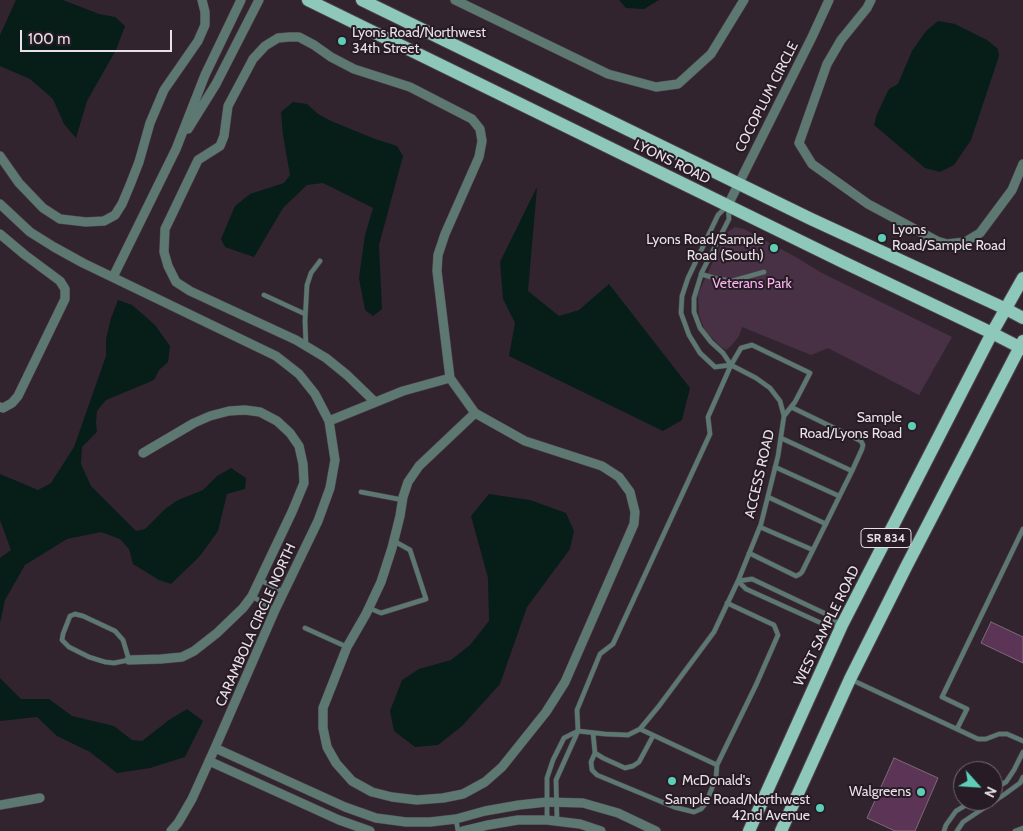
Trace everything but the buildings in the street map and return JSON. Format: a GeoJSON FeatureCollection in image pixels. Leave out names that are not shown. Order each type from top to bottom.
{"type":"FeatureCollection","features":[{"type":"Feature","properties":{"kind":"main road","name":"LYONS ROAD"},"geometry":{"type":"LineString","coordinates":[[308,0],[841,261],[992,333],[1022,345]]}},
{"type":"Feature","properties":{"kind":"main road","name":"LYONS ROAD"},"geometry":{"type":"LineString","coordinates":[[362,0],[811,219],[1023,318]]}},
{"type":"Feature","properties":{"kind":"main road","name":"WEST SAMPLE ROAD"},"geometry":{"type":"LineString","coordinates":[[749,831],[842,625],[992,333],[1023,278]]}},
{"type":"Feature","properties":{"kind":"main road","name":"SR 834"},"geometry":{"type":"LineString","coordinates":[[781,831],[850,679],[1022,345]]}},
{"type":"Feature","properties":{"kind":"street"},"geometry":{"type":"LineString","coordinates":[[0,156],[19,183],[43,208],[60,220],[104,221],[115,215],[130,185],[139,162],[150,123],[164,90],[198,41],[204,25],[205,12],[202,0]]}},
{"type":"Feature","properties":{"kind":"street"},"geometry":{"type":"LineString","coordinates":[[113,277],[176,149],[205,75],[240,0]]}},
{"type":"Feature","properties":{"kind":"street"},"geometry":{"type":"LineString","coordinates":[[176,149],[216,84],[259,0]]}},
{"type":"Feature","properties":{"kind":"street"},"geometry":{"type":"LineString","coordinates":[[454,0],[608,74],[656,87],[678,84],[711,54],[744,0]]}},
{"type":"Feature","properties":{"kind":"street","name":"COCOPLUM CIRCLE"},"geometry":{"type":"LineString","coordinates":[[728,205],[829,0]]}},
{"type":"Feature","properties":{"kind":"street"},"geometry":{"type":"LineString","coordinates":[[872,0],[841,40],[827,64],[799,143],[812,164],[868,204],[937,241],[947,244],[965,242],[980,233],[1012,190],[1023,164]]}},
{"type":"Feature","properties":{"kind":"street"},"geometry":{"type":"LineString","coordinates":[[376,402],[326,358],[296,340],[190,291],[176,282],[164,252],[165,230],[198,160],[220,146],[224,136],[228,106],[253,59],[265,46],[278,38],[299,37],[354,69],[410,87],[472,119],[480,129],[482,141],[479,157],[445,234],[438,255],[437,271],[450,378],[475,413],[525,441],[602,466],[619,477],[630,492],[635,512],[634,524],[565,682],[546,712],[502,767],[485,782],[463,794],[417,800],[372,792],[352,781],[336,763],[327,747],[322,728],[323,708],[347,647],[381,582],[394,541],[408,482],[419,466],[475,413]]}},
{"type":"Feature","properties":{"kind":"street","name":"CARAMBOLA CIRCLE NORTH"},"geometry":{"type":"LineString","coordinates":[[0,204],[30,232],[83,263],[276,356],[299,374],[315,394],[329,421],[335,460],[330,488],[318,521],[275,610],[192,799],[171,831]]}},
{"type":"Feature","properties":{"kind":"street"},"geometry":{"type":"LineString","coordinates":[[0,234],[60,281],[65,289],[65,299],[18,396],[12,403],[3,408],[0,407]]}},
{"type":"Feature","properties":{"kind":"street"},"geometry":{"type":"LineString","coordinates":[[329,421],[403,391],[450,378]]}},
{"type":"Feature","properties":{"kind":"street"},"geometry":{"type":"LineString","coordinates":[[129,660],[182,657],[194,652],[243,608],[260,580],[304,483],[303,464],[299,446],[290,432],[277,421],[260,412],[245,410],[229,411],[210,416],[194,423],[143,453]]}},
{"type":"Feature","properties":{"kind":"street"},"geometry":{"type":"LineString","coordinates":[[216,748],[345,807],[376,818],[406,822],[430,822],[456,819],[519,804],[583,803],[618,813],[656,831]]}},
{"type":"Feature","properties":{"kind":"street"},"geometry":{"type":"LineString","coordinates":[[209,762],[339,820],[370,831]]}},
{"type":"Feature","properties":{"kind":"street"},"geometry":{"type":"LineString","coordinates":[[0,805],[40,798]]}},
{"type":"Feature","properties":{"kind":"street"},"geometry":{"type":"LineString","coordinates":[[463,831],[518,820],[547,820],[580,824],[601,831]]}},
{"type":"Feature","properties":{"kind":"lane","name":"ACCESS ROAD"},"geometry":{"type":"LineString","coordinates":[[640,729],[714,632],[738,581],[760,527],[781,438],[784,416],[780,401],[770,388],[756,378],[731,365],[723,353],[700,328],[694,312],[694,298],[702,274],[729,219],[728,205]]}},
{"type":"Feature","properties":{"kind":"lane","name":"ACCESS ROAD"},"geometry":{"type":"LineString","coordinates":[[728,205],[718,215],[691,271],[682,296],[681,313],[689,335],[700,352],[715,367],[731,365]]}},
{"type":"Feature","properties":{"kind":"lane"},"geometry":{"type":"LineString","coordinates":[[306,346],[305,314],[307,285],[310,273],[320,261]]}},
{"type":"Feature","properties":{"kind":"lane"},"geometry":{"type":"LineString","coordinates":[[702,274],[714,278],[732,280],[764,272]]}},
{"type":"Feature","properties":{"kind":"lane"},"geometry":{"type":"LineString","coordinates":[[264,295],[305,314]]}},
{"type":"Feature","properties":{"kind":"lane"},"geometry":{"type":"LineString","coordinates":[[547,820],[556,780],[578,731],[577,710],[600,654],[613,644],[710,434],[708,417],[731,365],[741,348],[752,345],[810,373],[795,402],[784,416]]}},
{"type":"Feature","properties":{"kind":"lane"},"geometry":{"type":"LineString","coordinates":[[749,553],[796,576],[802,572],[862,449],[863,445],[860,441],[791,407]]}},
{"type":"Feature","properties":{"kind":"lane"},"geometry":{"type":"LineString","coordinates":[[781,438],[852,471]]}},
{"type":"Feature","properties":{"kind":"lane"},"geometry":{"type":"LineString","coordinates":[[775,467],[839,496]]}},
{"type":"Feature","properties":{"kind":"lane"},"geometry":{"type":"LineString","coordinates":[[361,492],[403,500]]}},
{"type":"Feature","properties":{"kind":"lane"},"geometry":{"type":"LineString","coordinates":[[768,497],[826,524]]}},
{"type":"Feature","properties":{"kind":"lane"},"geometry":{"type":"LineString","coordinates":[[760,527],[813,550]]}},
{"type":"Feature","properties":{"kind":"lane"},"geometry":{"type":"LineString","coordinates":[[957,730],[967,709],[942,697],[1023,529]]}},
{"type":"Feature","properties":{"kind":"lane"},"geometry":{"type":"LineString","coordinates":[[369,608],[382,613],[426,599],[410,550],[394,541]]}},
{"type":"Feature","properties":{"kind":"lane"},"geometry":{"type":"LineString","coordinates":[[738,581],[752,579],[824,612],[842,625]]}},
{"type":"Feature","properties":{"kind":"lane"},"geometry":{"type":"LineString","coordinates":[[260,580],[284,592]]}},
{"type":"Feature","properties":{"kind":"lane"},"geometry":{"type":"LineString","coordinates":[[738,581],[746,589],[821,624],[842,625]]}},
{"type":"Feature","properties":{"kind":"lane"},"geometry":{"type":"LineString","coordinates":[[252,596],[275,610]]}},
{"type":"Feature","properties":{"kind":"lane"},"geometry":{"type":"LineString","coordinates":[[593,733],[595,753],[591,762],[592,770],[597,775],[674,807],[694,812],[701,809],[706,803],[716,778],[717,765],[778,636],[774,625],[727,604]]}},
{"type":"Feature","properties":{"kind":"lane"},"geometry":{"type":"LineString","coordinates":[[75,614],[83,616],[115,631],[123,640],[129,660],[114,663],[105,662],[89,657],[69,647],[62,640],[70,616],[75,614]]}},
{"type":"Feature","properties":{"kind":"lane"},"geometry":{"type":"LineString","coordinates":[[305,628],[347,647]]}},
{"type":"Feature","properties":{"kind":"lane"},"geometry":{"type":"LineString","coordinates":[[850,679],[978,739],[1007,734],[1023,741]]}},
{"type":"Feature","properties":{"kind":"lane"},"geometry":{"type":"LineString","coordinates":[[557,821],[546,778],[564,738],[578,731],[628,735],[640,729],[717,765]]}},
{"type":"Feature","properties":{"kind":"lane"},"geometry":{"type":"LineString","coordinates":[[595,753],[625,768],[633,766],[639,762],[653,736]]}},
{"type":"Feature","properties":{"kind":"lane"},"geometry":{"type":"LineString","coordinates":[[1003,784],[1014,770],[1023,752]]}},
{"type":"Feature","properties":{"kind":"lane"},"geometry":{"type":"LineString","coordinates":[[957,831],[963,822],[1022,784],[1023,777]]}},
{"type":"Feature","properties":{"kind":"lane"},"geometry":{"type":"LineString","coordinates":[[944,831],[955,811]]}},
{"type":"Feature","properties":{"kind":"lane"},"geometry":{"type":"LineString","coordinates":[[456,819],[458,831]]}},
{"type":"Feature","properties":{"kind":"lane"},"geometry":{"type":"LineString","coordinates":[[1015,831],[1023,828]]}},
{"type":"Feature","properties":{"kind":"green space","name":"Veterans Park"},"geometry":{"type":"Polygon","coordinates":[[[735,227],[744,229],[822,273],[952,337],[919,395],[828,348],[811,355],[742,327],[739,336],[731,346],[726,350],[720,346],[705,331],[699,315],[698,294],[726,233],[735,227]]]}},
{"type":"Feature","properties":{"kind":"shaded area"},"geometry":{"type":"Polygon","coordinates":[[[16,0],[63,0],[99,14],[115,17],[125,26],[116,50],[87,101],[76,138],[64,124],[53,99],[30,79],[0,66],[0,35],[16,0]]]}},
{"type":"Feature","properties":{"kind":"shaded area"},"geometry":{"type":"Polygon","coordinates":[[[619,0],[659,0],[644,9],[626,8],[619,0]]]}},
{"type":"Feature","properties":{"kind":"shaded area"},"geometry":{"type":"Polygon","coordinates":[[[938,21],[955,24],[987,40],[998,49],[999,56],[971,140],[954,165],[940,172],[925,168],[874,125],[889,89],[898,84],[912,51],[926,31],[938,21]]]}},
{"type":"Feature","properties":{"kind":"shaded area"},"geometry":{"type":"Polygon","coordinates":[[[293,102],[307,104],[318,114],[331,121],[397,146],[403,156],[379,245],[382,309],[373,316],[365,310],[359,278],[365,235],[373,208],[323,183],[307,185],[283,208],[254,257],[225,247],[221,239],[235,206],[250,194],[284,183],[290,175],[281,112],[293,102]]]}},
{"type":"Feature","properties":{"kind":"shaded area"},"geometry":{"type":"Polygon","coordinates":[[[537,187],[528,291],[559,316],[579,310],[609,284],[690,388],[682,420],[663,431],[509,356],[515,323],[503,299],[500,262],[537,187]]]}},
{"type":"Feature","properties":{"kind":"shaded area"},"geometry":{"type":"Polygon","coordinates":[[[118,300],[132,305],[155,325],[170,346],[168,362],[159,370],[154,380],[106,400],[97,411],[97,432],[82,447],[81,464],[91,486],[136,531],[145,529],[165,509],[178,500],[203,490],[217,476],[231,468],[246,478],[245,489],[227,494],[218,531],[200,556],[171,584],[159,580],[133,564],[129,549],[120,539],[101,532],[67,539],[25,565],[5,600],[0,623],[0,558],[11,550],[0,520],[0,474],[38,490],[51,483],[74,447],[106,356],[106,339],[118,300]]]}},
{"type":"Feature","properties":{"kind":"shaded area"},"geometry":{"type":"Polygon","coordinates":[[[489,494],[530,500],[566,513],[574,531],[570,549],[527,607],[500,684],[462,726],[438,745],[415,747],[394,731],[390,711],[402,680],[419,669],[451,660],[470,645],[489,621],[488,578],[471,516],[489,494]]]}},
{"type":"Feature","properties":{"kind":"shaded area"},"geometry":{"type":"Polygon","coordinates":[[[0,678],[21,699],[49,699],[72,716],[114,726],[132,740],[142,741],[187,709],[203,721],[185,757],[150,768],[117,773],[90,752],[57,736],[37,717],[0,721],[0,678]]]}},
{"type":"Feature","properties":{"kind":"place","name":"Lyons Road/Northwest 34th Street"},"geometry":{"type":"Point","coordinates":[342,41]}},
{"type":"Feature","properties":{"kind":"place","name":"Lyons Road/Sample Road"},"geometry":{"type":"Point","coordinates":[882,238]}},
{"type":"Feature","properties":{"kind":"place","name":"Lyons Road/Sample Road (South)"},"geometry":{"type":"Point","coordinates":[774,248]}},
{"type":"Feature","properties":{"kind":"place","name":"Sample Road/Lyons Road"},"geometry":{"type":"Point","coordinates":[912,426]}},
{"type":"Feature","properties":{"kind":"place","name":"McDonald's"},"geometry":{"type":"Point","coordinates":[672,781]}},
{"type":"Feature","properties":{"kind":"place","name":"Walgreens"},"geometry":{"type":"Point","coordinates":[921,792]}},
{"type":"Feature","properties":{"kind":"place","name":"Sample Road/Northwest 42nd Avenue"},"geometry":{"type":"Point","coordinates":[820,808]}}]}
